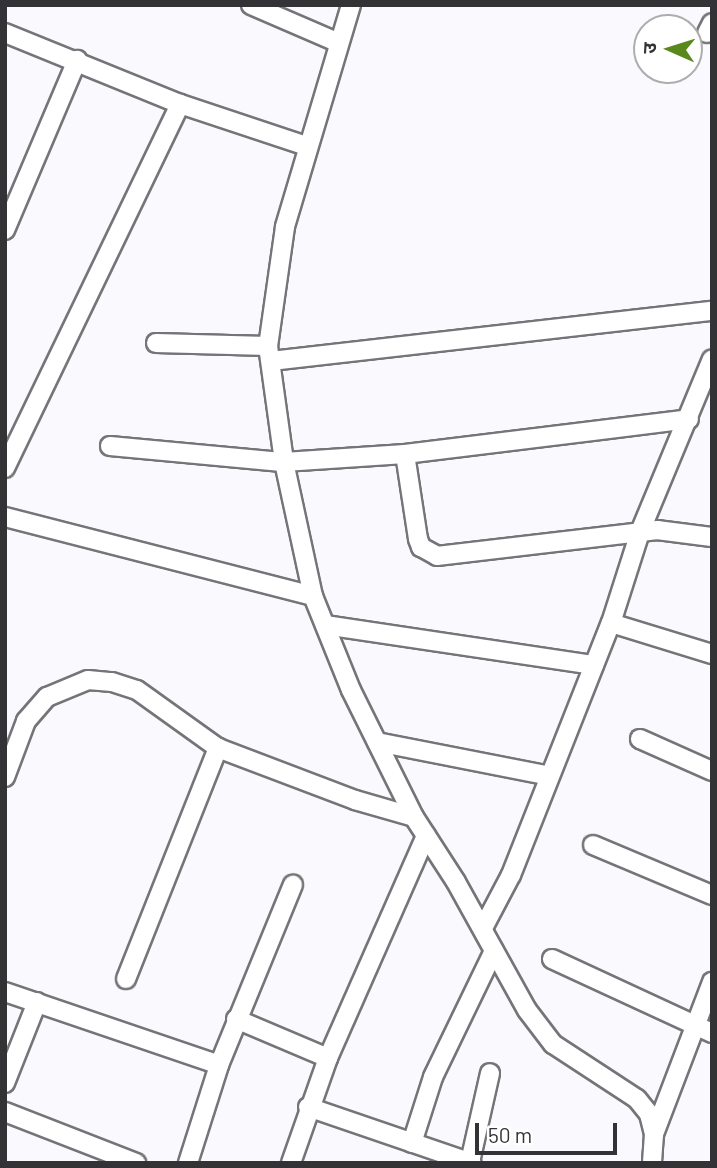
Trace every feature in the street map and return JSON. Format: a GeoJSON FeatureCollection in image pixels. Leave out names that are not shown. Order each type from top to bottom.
{"type":"FeatureCollection","features":[{"type":"Feature","properties":{"kind":"street"},"geometry":{"type":"LineString","coordinates":[[251,5],[337,42]]}},
{"type":"Feature","properties":{"kind":"street"},"geometry":{"type":"LineString","coordinates":[[351,5],[306,146],[274,282],[270,353],[284,462],[313,596],[377,742],[414,817],[483,928],[540,1031],[637,1099],[649,1114],[654,1135],[652,1163]]}},
{"type":"Feature","properties":{"kind":"street"},"geometry":{"type":"LineString","coordinates":[[5,33],[180,104],[306,146]]}},
{"type":"Feature","properties":{"kind":"street"},"geometry":{"type":"LineString","coordinates":[[5,230],[77,60]]}},
{"type":"Feature","properties":{"kind":"street"},"geometry":{"type":"LineString","coordinates":[[5,468],[180,104]]}},
{"type":"Feature","properties":{"kind":"street"},"geometry":{"type":"LineString","coordinates":[[156,344],[270,353],[712,311]]}},
{"type":"Feature","properties":{"kind":"street"},"geometry":{"type":"LineString","coordinates":[[483,928],[511,875],[611,623],[640,532],[712,359]]}},
{"type":"Feature","properties":{"kind":"street"},"geometry":{"type":"LineString","coordinates":[[110,446],[284,462],[405,454],[688,419]]}},
{"type":"Feature","properties":{"kind":"street"},"geometry":{"type":"LineString","coordinates":[[405,454],[418,539],[428,553],[448,556],[678,529],[712,537]]}},
{"type":"Feature","properties":{"kind":"street"},"geometry":{"type":"LineString","coordinates":[[5,517],[313,596]]}},
{"type":"Feature","properties":{"kind":"street"},"geometry":{"type":"LineString","coordinates":[[611,623],[712,654]]}},
{"type":"Feature","properties":{"kind":"street"},"geometry":{"type":"LineString","coordinates":[[325,625],[594,665]]}},
{"type":"Feature","properties":{"kind":"street"},"geometry":{"type":"LineString","coordinates":[[5,777],[33,713],[47,697],[88,680],[112,681],[137,690],[218,748],[355,800],[414,817]]}},
{"type":"Feature","properties":{"kind":"street"},"geometry":{"type":"LineString","coordinates":[[640,739],[712,771]]}},
{"type":"Feature","properties":{"kind":"street"},"geometry":{"type":"LineString","coordinates":[[377,742],[550,776]]}},
{"type":"Feature","properties":{"kind":"street"},"geometry":{"type":"LineString","coordinates":[[126,979],[218,748]]}},
{"type":"Feature","properties":{"kind":"street"},"geometry":{"type":"LineString","coordinates":[[291,1163],[308,1107],[328,1058],[426,836]]}},
{"type":"Feature","properties":{"kind":"street"},"geometry":{"type":"LineString","coordinates":[[593,845],[712,895]]}},
{"type":"Feature","properties":{"kind":"street"},"geometry":{"type":"LineString","coordinates":[[188,1163],[236,1019],[293,886]]}},
{"type":"Feature","properties":{"kind":"street"},"geometry":{"type":"LineString","coordinates":[[412,1143],[433,1077],[495,951]]}},
{"type":"Feature","properties":{"kind":"street"},"geometry":{"type":"LineString","coordinates":[[552,959],[704,1030]]}},
{"type":"Feature","properties":{"kind":"street"},"geometry":{"type":"LineString","coordinates":[[654,1135],[704,1030],[712,982]]}},
{"type":"Feature","properties":{"kind":"street"},"geometry":{"type":"LineString","coordinates":[[5,992],[219,1065]]}},
{"type":"Feature","properties":{"kind":"street"},"geometry":{"type":"LineString","coordinates":[[5,1083],[37,1002]]}},
{"type":"Feature","properties":{"kind":"street"},"geometry":{"type":"LineString","coordinates":[[236,1019],[328,1058]]}},
{"type":"Feature","properties":{"kind":"street"},"geometry":{"type":"LineString","coordinates":[[308,1107],[471,1162],[490,1073]]}},
{"type":"Feature","properties":{"kind":"street"},"geometry":{"type":"LineString","coordinates":[[5,1112],[136,1163]]}}]}
